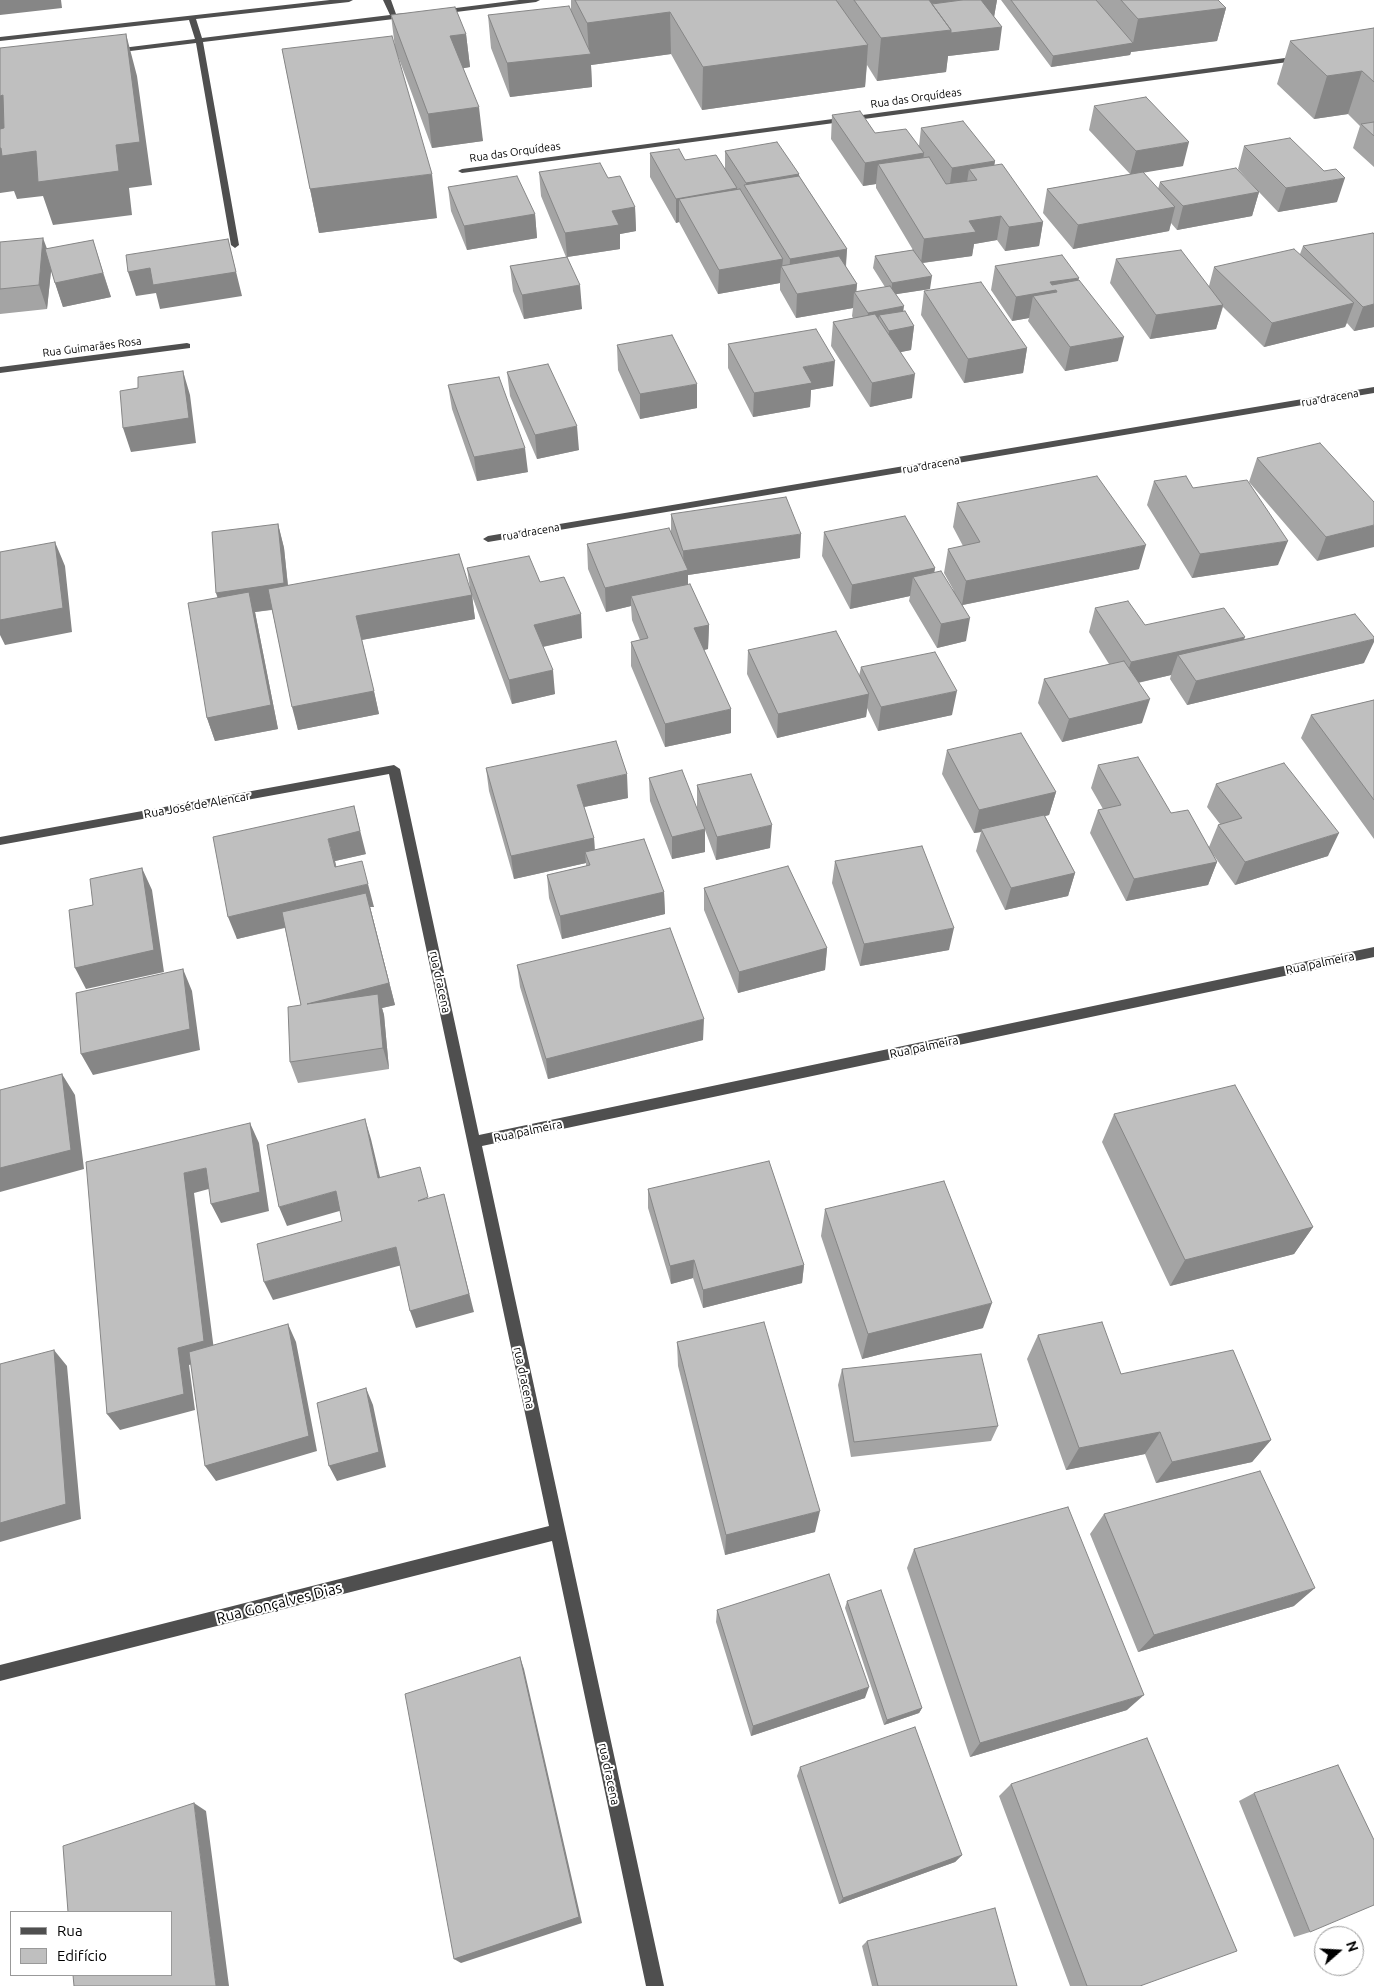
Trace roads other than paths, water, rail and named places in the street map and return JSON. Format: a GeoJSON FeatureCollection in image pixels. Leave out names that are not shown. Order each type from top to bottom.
{"type":"FeatureCollection","features":[{"type":"Feature","properties":{"kind":"street"},"geometry":{"type":"LineString","coordinates":[[106,52],[199,41],[349,0]]}},
{"type":"Feature","properties":{"kind":"street"},"geometry":{"type":"LineString","coordinates":[[387,0],[394,17]]}},
{"type":"Feature","properties":{"kind":"street"},"geometry":{"type":"LineString","coordinates":[[431,13],[504,2],[536,0]]}},
{"type":"Feature","properties":{"kind":"street"},"geometry":{"type":"LineString","coordinates":[[0,38],[69,35],[192,19],[260,23],[412,15]]}},
{"type":"Feature","properties":{"kind":"street"},"geometry":{"type":"LineString","coordinates":[[192,19],[199,41],[235,245]]}},
{"type":"Feature","properties":{"kind":"street","name":"Rua das Orquídeas"},"geometry":{"type":"LineString","coordinates":[[462,170],[1305,57]]}},
{"type":"Feature","properties":{"kind":"street","name":"Rua Guimarães Rosa"},"geometry":{"type":"LineString","coordinates":[[0,370],[187,346]]}},
{"type":"Feature","properties":{"kind":"street","name":"rua dracena"},"geometry":{"type":"LineString","coordinates":[[488,539],[1374,390]]}},
{"type":"Feature","properties":{"kind":"street","name":"rua dracena"},"geometry":{"type":"LineString","coordinates":[[394,769],[655,1986]]}},
{"type":"Feature","properties":{"kind":"street","name":"Rua José de Alencar"},"geometry":{"type":"LineString","coordinates":[[0,842],[394,769]]}},
{"type":"Feature","properties":{"kind":"street","name":"Rua palmeira"},"geometry":{"type":"LineString","coordinates":[[474,1142],[1374,952]]}},
{"type":"Feature","properties":{"kind":"street","name":"Rua Gonçalves Dias"},"geometry":{"type":"LineString","coordinates":[[0,1673],[557,1532]]}}]}
